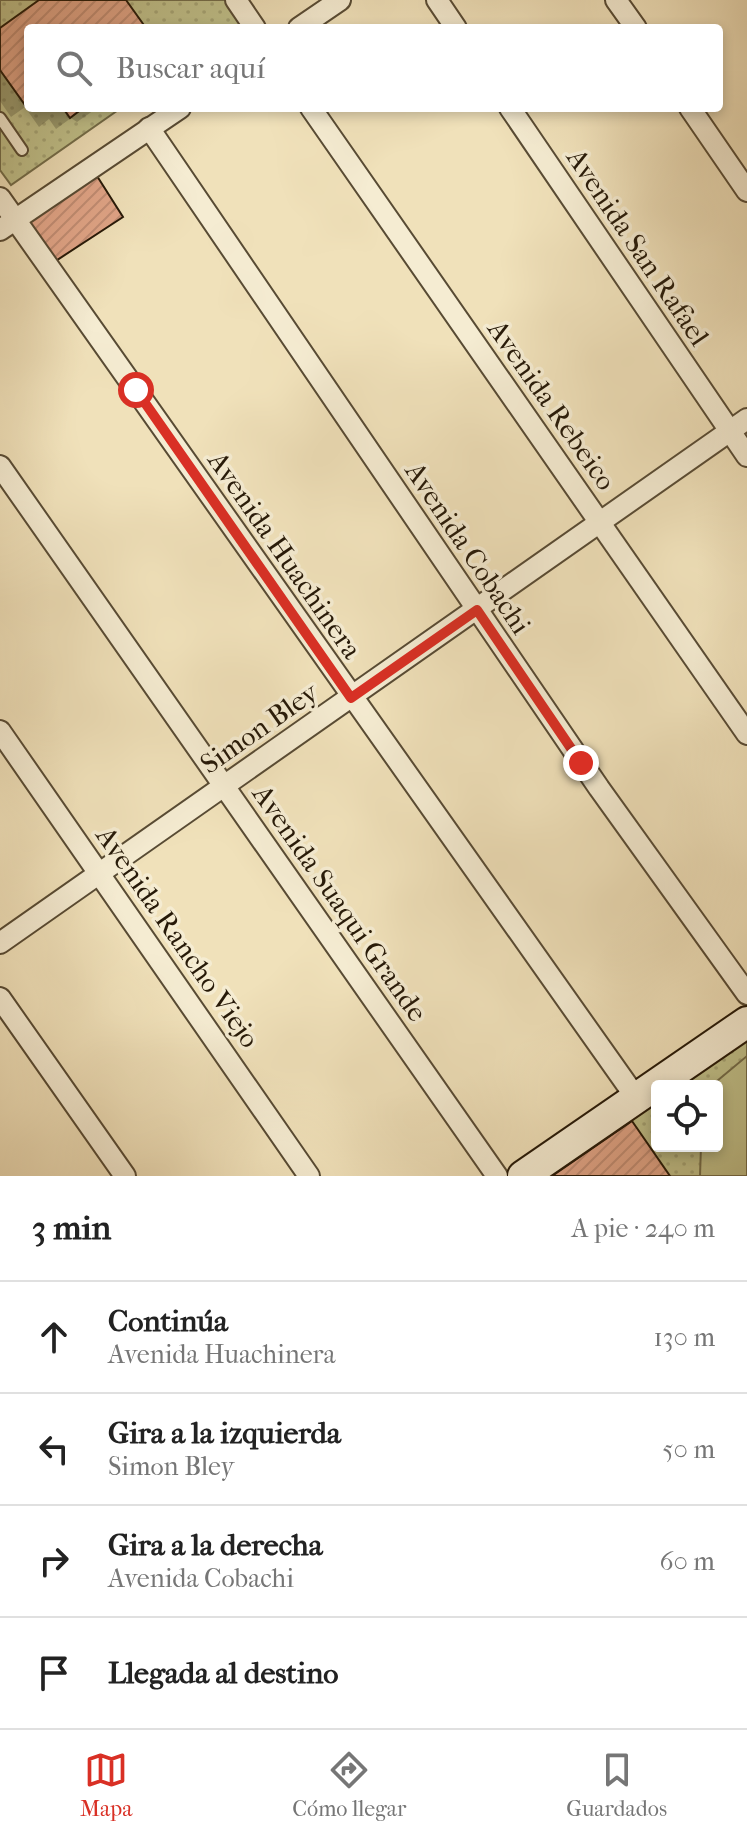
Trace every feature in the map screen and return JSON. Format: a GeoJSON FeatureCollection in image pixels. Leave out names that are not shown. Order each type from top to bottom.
{"type":"FeatureCollection","features":[{"type":"Feature","properties":{"kind":"street"},"geometry":{"type":"LineString","coordinates":[[236,0],[252,24]]}},
{"type":"Feature","properties":{"kind":"street"},"geometry":{"type":"LineString","coordinates":[[305,24],[340,0]]}},
{"type":"Feature","properties":{"kind":"street"},"geometry":{"type":"LineString","coordinates":[[437,0],[453,24]]}},
{"type":"Feature","properties":{"kind":"street"},"geometry":{"type":"LineString","coordinates":[[616,0],[633,24]]}},
{"type":"Feature","properties":{"kind":"street"},"geometry":{"type":"LineString","coordinates":[[7,224],[174,112]]}},
{"type":"Feature","properties":{"kind":"street","name":"Avenida Rebeico"},"geometry":{"type":"LineString","coordinates":[[314,112],[747,734]]}},
{"type":"Feature","properties":{"kind":"street","name":"Avenida San Rafael"},"geometry":{"type":"LineString","coordinates":[[513,112],[747,456]]}},
{"type":"Feature","properties":{"kind":"street"},"geometry":{"type":"LineString","coordinates":[[693,112],[747,191]]}},
{"type":"Feature","properties":{"kind":"street","name":"Avenida Cobachi"},"geometry":{"type":"LineString","coordinates":[[149,128],[599,788],[747,994]]}},
{"type":"Feature","properties":{"kind":"street","name":"Avenida Huachinera"},"geometry":{"type":"LineString","coordinates":[[0,198],[7,224],[637,1099]]}},
{"type":"Feature","properties":{"kind":"street","name":"Simon Bley"},"geometry":{"type":"LineString","coordinates":[[0,943],[747,419]]}},
{"type":"Feature","properties":{"kind":"street","name":"Avenida Suaqui Grande"},"geometry":{"type":"LineString","coordinates":[[0,466],[497,1176]]}},
{"type":"Feature","properties":{"kind":"street","name":"Avenida Rancho Viejo"},"geometry":{"type":"LineString","coordinates":[[0,731],[309,1176]]}},
{"type":"Feature","properties":{"kind":"street"},"geometry":{"type":"LineString","coordinates":[[0,998],[125,1176]]}},
{"type":"Feature","properties":{"kind":"street"},"geometry":{"type":"LineString","coordinates":[[523,1176],[747,1022]]}},
{"type":"Feature","properties":{"kind":"lane"},"geometry":{"type":"LineString","coordinates":[[0,118],[22,150]]}},
{"type":"Feature","properties":{"kind":"green space"},"geometry":{"type":"Polygon","coordinates":[[[0,0],[227,0],[243,22],[24,24],[24,112],[115,112],[11,185],[0,170],[0,0]]]}},
{"type":"Feature","properties":{"kind":"green space"},"geometry":{"type":"Polygon","coordinates":[[[747,1030],[747,1176],[540,1176],[651,1097],[651,1152],[723,1152],[723,1080],[676,1080],[747,1030]]]}},
{"type":"Feature","properties":{"kind":"green space"},"geometry":{"type":"Polygon","coordinates":[[[747,1056],[747,1176],[700,1176],[701,1152],[723,1152],[723,1080],[718,1080],[747,1056]]]}},
{"type":"Feature","properties":{"kind":"building"},"geometry":{"type":"Polygon","coordinates":[[[39,0],[126,0],[143,24],[24,24],[24,104],[0,70],[0,28],[39,0]]]}},
{"type":"Feature","properties":{"kind":"building"},"geometry":{"type":"Polygon","coordinates":[[[97,176],[123,217],[51,264],[24,223],[97,176]]]}},
{"type":"Feature","properties":{"kind":"building"},"geometry":{"type":"Polygon","coordinates":[[[632,1121],[670,1176],[552,1176],[632,1121]]]}},
{"type":"Feature","properties":{"kind":"route"},"geometry":{"type":"LineString","coordinates":[[136,390],[351,698],[477,610],[581,763]]}}]}
